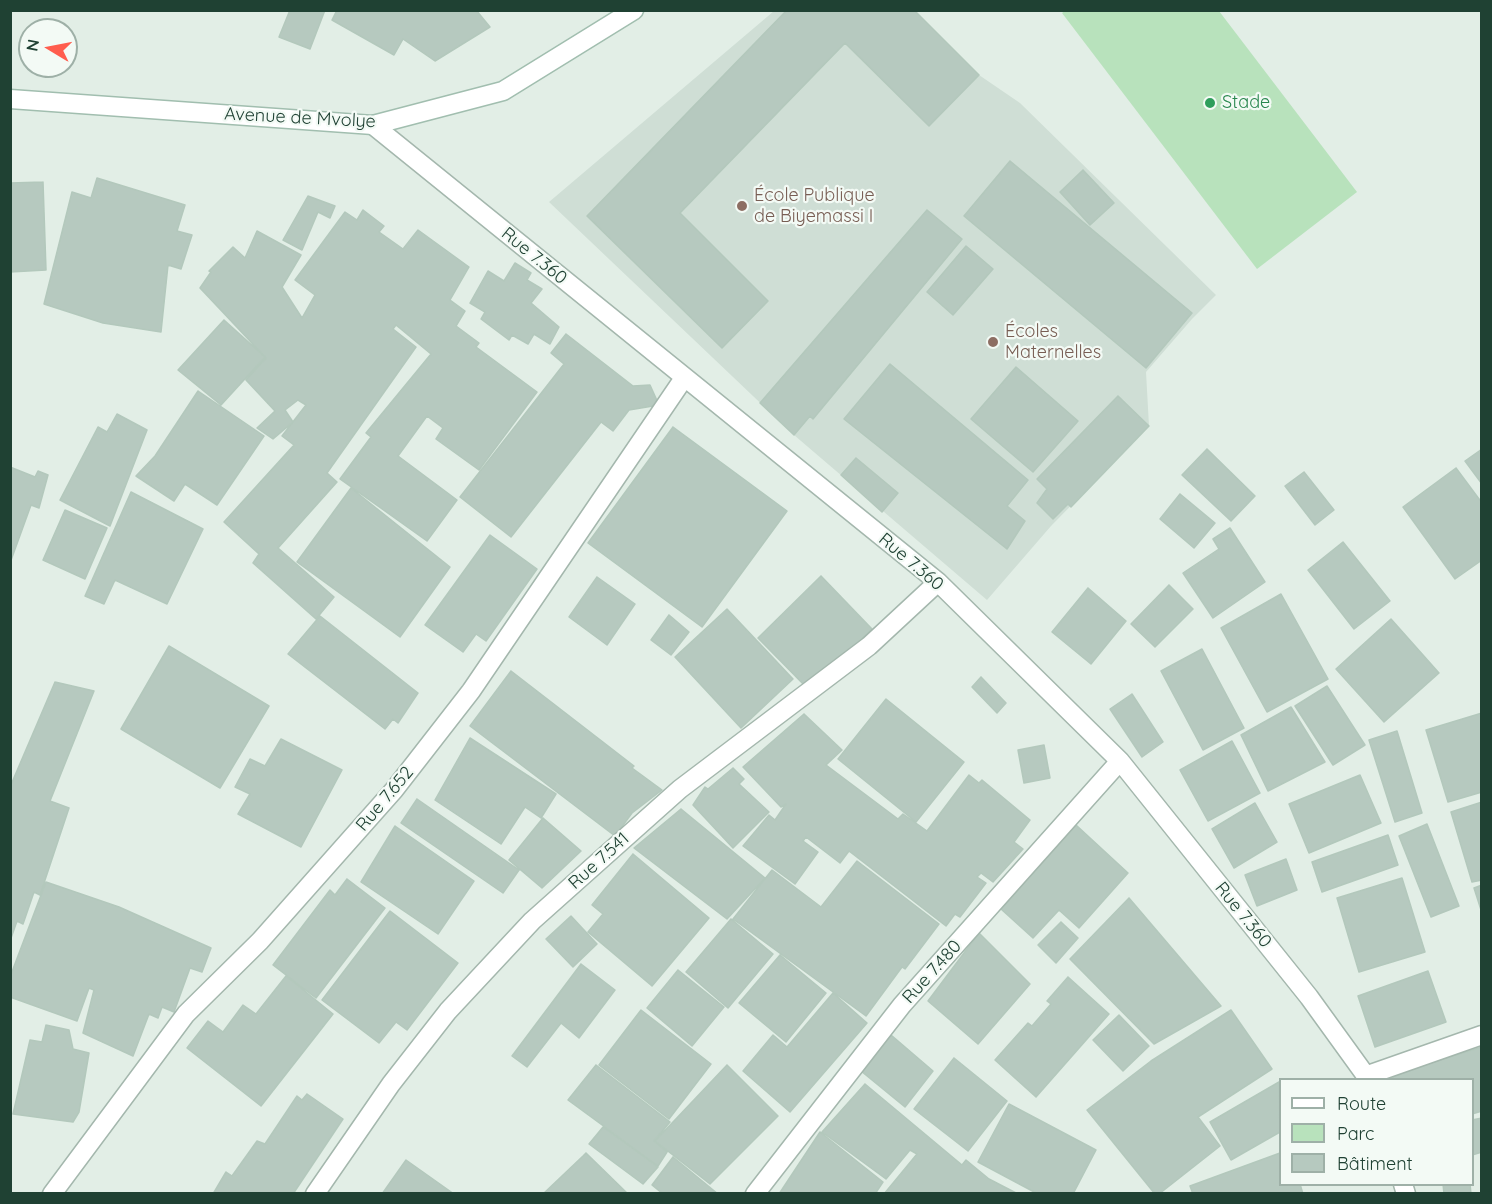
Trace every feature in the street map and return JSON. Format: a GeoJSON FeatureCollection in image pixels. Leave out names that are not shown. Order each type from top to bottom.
{"type":"FeatureCollection","features":[{"type":"Feature","properties":{"kind":"street","name":"Avenue de Mvolye"},"geometry":{"type":"LineString","coordinates":[[10,99],[373,125],[503,92],[634,10]]}},
{"type":"Feature","properties":{"kind":"street","name":"Rue 7.360"},"geometry":{"type":"LineString","coordinates":[[373,125],[938,582],[1120,761],[1309,997],[1368,1078]]}},
{"type":"Feature","properties":{"kind":"street","name":"Rue 7.652"},"geometry":{"type":"LineString","coordinates":[[52,1194],[186,1014],[260,941],[379,807],[471,691],[684,378]]}},
{"type":"Feature","properties":{"kind":"street","name":"Rue 7.541"},"geometry":{"type":"LineString","coordinates":[[315,1194],[391,1084],[448,1011],[532,921],[680,789],[869,646],[938,582]]}},
{"type":"Feature","properties":{"kind":"street","name":"Rue 7.480"},"geometry":{"type":"LineString","coordinates":[[755,1194],[902,1005],[1120,761]]}},
{"type":"Feature","properties":{"kind":"street"},"geometry":{"type":"LineString","coordinates":[[1368,1078],[1482,1035]]}},
{"type":"Feature","properties":{"kind":"shaded area"},"geometry":{"type":"Polygon","coordinates":[[[774,11],[914,11],[979,75],[1020,103],[1216,295],[1146,372],[1149,426],[1051,526],[987,600],[794,435],[549,202],[774,11]]]}},
{"type":"Feature","properties":{"kind":"green space","name":"Stade"},"geometry":{"type":"Polygon","coordinates":[[[1066,10],[1219,11],[1357,192],[1257,269],[1062,13],[1066,10]]]}},
{"type":"Feature","properties":{"kind":"building"},"geometry":{"type":"Polygon","coordinates":[[[290,10],[325,10],[310,49],[279,37],[290,10]]]}},
{"type":"Feature","properties":{"kind":"building"},"geometry":{"type":"Polygon","coordinates":[[[337,10],[476,10],[490,27],[435,61],[403,39],[394,55],[332,20],[337,10]]]}},
{"type":"Feature","properties":{"kind":"building"},"geometry":{"type":"Polygon","coordinates":[[[787,10],[914,10],[979,75],[929,126],[845,43],[680,213],[768,301],[722,348],[587,216],[787,10]]]}},
{"type":"Feature","properties":{"kind":"building"},"geometry":{"type":"Polygon","coordinates":[[[1010,161],[1192,313],[1146,368],[964,216],[1010,161]]]}},
{"type":"Feature","properties":{"kind":"building"},"geometry":{"type":"Polygon","coordinates":[[[1083,170],[1114,203],[1090,225],[1060,192],[1083,170]]]}},
{"type":"Feature","properties":{"kind":"building"},"geometry":{"type":"Polygon","coordinates":[[[97,178],[185,205],[177,231],[192,235],[181,269],[168,265],[161,332],[103,323],[44,304],[72,192],[91,198],[97,178]]]}},
{"type":"Feature","properties":{"kind":"building"},"geometry":{"type":"Polygon","coordinates":[[[43,182],[46,270],[10,272],[10,183],[43,182]]]}},
{"type":"Feature","properties":{"kind":"building"},"geometry":{"type":"Polygon","coordinates":[[[308,196],[335,206],[330,218],[318,212],[302,250],[283,240],[308,196]]]}},
{"type":"Feature","properties":{"kind":"building"},"geometry":{"type":"Polygon","coordinates":[[[363,210],[384,226],[379,232],[403,249],[418,230],[469,267],[450,300],[465,311],[456,326],[479,343],[476,347],[537,392],[479,470],[436,439],[443,428],[427,416],[398,456],[457,500],[427,541],[340,479],[371,437],[366,433],[431,354],[396,325],[393,329],[416,347],[327,473],[337,482],[278,548],[334,597],[316,619],[253,563],[259,554],[224,522],[294,445],[282,436],[293,422],[273,439],[257,428],[275,411],[246,380],[266,358],[200,288],[211,272],[209,271],[233,247],[245,258],[257,231],[301,255],[282,287],[302,318],[315,295],[295,280],[345,212],[357,220],[363,210]],[[298,400],[285,410],[293,422],[306,405],[298,400]]]}},
{"type":"Feature","properties":{"kind":"building"},"geometry":{"type":"Polygon","coordinates":[[[927,210],[962,239],[813,419],[810,416],[794,435],[760,403],[927,210]]]}},
{"type":"Feature","properties":{"kind":"building"},"geometry":{"type":"Polygon","coordinates":[[[966,246],[993,269],[953,315],[927,292],[966,246]]]}},
{"type":"Feature","properties":{"kind":"building"},"geometry":{"type":"Polygon","coordinates":[[[515,263],[531,273],[527,280],[542,289],[531,303],[559,327],[550,344],[534,334],[528,344],[512,335],[509,340],[481,319],[485,312],[470,303],[488,271],[504,281],[515,263]]]}},
{"type":"Feature","properties":{"kind":"building"},"geometry":{"type":"Polygon","coordinates":[[[224,320],[265,357],[221,405],[178,370],[224,320]]]}},
{"type":"Feature","properties":{"kind":"building"},"geometry":{"type":"Polygon","coordinates":[[[566,334],[633,386],[650,385],[659,405],[629,410],[613,431],[601,422],[511,537],[460,497],[564,364],[551,353],[566,334]]]}},
{"type":"Feature","properties":{"kind":"building"},"geometry":{"type":"Polygon","coordinates":[[[890,364],[1028,480],[1007,506],[1025,521],[1007,549],[844,419],[890,364]]]}},
{"type":"Feature","properties":{"kind":"building"},"geometry":{"type":"Polygon","coordinates":[[[1016,367],[1078,421],[1033,472],[971,419],[1016,367]]]}},
{"type":"Feature","properties":{"kind":"building"},"geometry":{"type":"Polygon","coordinates":[[[198,391],[264,436],[217,505],[185,484],[174,501],[136,476],[155,456],[198,391]]]}},
{"type":"Feature","properties":{"kind":"building"},"geometry":{"type":"Polygon","coordinates":[[[1118,396],[1149,426],[1071,507],[1068,504],[1053,519],[1037,503],[1047,489],[1037,479],[1118,396]]]}},
{"type":"Feature","properties":{"kind":"building"},"geometry":{"type":"Polygon","coordinates":[[[117,414],[147,430],[110,526],[60,500],[98,427],[107,432],[117,414]]]}},
{"type":"Feature","properties":{"kind":"building"},"geometry":{"type":"Polygon","coordinates":[[[673,427],[787,511],[702,627],[588,543],[673,427]]]}},
{"type":"Feature","properties":{"kind":"building"},"geometry":{"type":"Polygon","coordinates":[[[1207,449],[1255,496],[1231,521],[1182,475],[1207,449]]]}},
{"type":"Feature","properties":{"kind":"building"},"geometry":{"type":"Polygon","coordinates":[[[1482,449],[1482,484],[1465,461],[1482,449]]]}},
{"type":"Feature","properties":{"kind":"building"},"geometry":{"type":"Polygon","coordinates":[[[856,458],[898,493],[882,512],[841,475],[856,458]]]}},
{"type":"Feature","properties":{"kind":"building"},"geometry":{"type":"Polygon","coordinates":[[[10,467],[35,477],[38,471],[48,475],[39,508],[31,505],[10,563],[10,467]]]}},
{"type":"Feature","properties":{"kind":"building"},"geometry":{"type":"Polygon","coordinates":[[[1456,468],[1482,503],[1482,560],[1455,579],[1403,507],[1456,468]]]}},
{"type":"Feature","properties":{"kind":"building"},"geometry":{"type":"Polygon","coordinates":[[[1304,472],[1334,510],[1315,525],[1285,486],[1304,472]]]}},
{"type":"Feature","properties":{"kind":"building"},"geometry":{"type":"Polygon","coordinates":[[[351,488],[450,567],[400,637],[297,562],[351,488]]]}},
{"type":"Feature","properties":{"kind":"building"},"geometry":{"type":"Polygon","coordinates":[[[131,492],[203,529],[167,604],[115,580],[104,604],[85,596],[131,492]]]}},
{"type":"Feature","properties":{"kind":"building"},"geometry":{"type":"Polygon","coordinates":[[[1180,494],[1215,523],[1194,548],[1160,519],[1180,494]]]}},
{"type":"Feature","properties":{"kind":"building"},"geometry":{"type":"Polygon","coordinates":[[[65,510],[107,528],[85,579],[43,560],[65,510]]]}},
{"type":"Feature","properties":{"kind":"building"},"geometry":{"type":"Polygon","coordinates":[[[1230,528],[1265,582],[1213,618],[1183,573],[1219,549],[1213,539],[1230,528]]]}},
{"type":"Feature","properties":{"kind":"building"},"geometry":{"type":"Polygon","coordinates":[[[490,535],[537,569],[486,641],[476,634],[463,652],[425,625],[490,535]]]}},
{"type":"Feature","properties":{"kind":"building"},"geometry":{"type":"Polygon","coordinates":[[[1343,542],[1390,601],[1354,629],[1308,570],[1343,542]]]}},
{"type":"Feature","properties":{"kind":"building"},"geometry":{"type":"Polygon","coordinates":[[[821,576],[872,629],[810,691],[758,638],[821,576]]]}},
{"type":"Feature","properties":{"kind":"building"},"geometry":{"type":"Polygon","coordinates":[[[597,577],[635,604],[607,645],[569,617],[597,577]]]}},
{"type":"Feature","properties":{"kind":"building"},"geometry":{"type":"Polygon","coordinates":[[[1169,585],[1193,609],[1155,647],[1131,624],[1169,585]]]}},
{"type":"Feature","properties":{"kind":"building"},"geometry":{"type":"Polygon","coordinates":[[[1088,588],[1126,621],[1091,664],[1052,632],[1088,588]]]}},
{"type":"Feature","properties":{"kind":"building"},"geometry":{"type":"Polygon","coordinates":[[[1281,594],[1328,679],[1267,712],[1221,628],[1281,594]]]}},
{"type":"Feature","properties":{"kind":"building"},"geometry":{"type":"Polygon","coordinates":[[[727,609],[793,679],[741,728],[675,657],[727,609]]]}},
{"type":"Feature","properties":{"kind":"building"},"geometry":{"type":"Polygon","coordinates":[[[669,615],[689,632],[671,655],[651,640],[669,615]]]}},
{"type":"Feature","properties":{"kind":"building"},"geometry":{"type":"Polygon","coordinates":[[[320,616],[418,693],[398,723],[393,719],[385,729],[288,654],[320,616]]]}},
{"type":"Feature","properties":{"kind":"building"},"geometry":{"type":"Polygon","coordinates":[[[1391,619],[1439,673],[1384,722],[1336,669],[1391,619]]]}},
{"type":"Feature","properties":{"kind":"building"},"geometry":{"type":"Polygon","coordinates":[[[169,646],[269,706],[220,788],[121,729],[169,646]]]}},
{"type":"Feature","properties":{"kind":"building"},"geometry":{"type":"Polygon","coordinates":[[[1202,649],[1244,728],[1203,750],[1161,671],[1202,649]]]}},
{"type":"Feature","properties":{"kind":"building"},"geometry":{"type":"Polygon","coordinates":[[[511,671],[662,790],[632,813],[615,836],[470,726],[511,671]]]}},
{"type":"Feature","properties":{"kind":"building"},"geometry":{"type":"Polygon","coordinates":[[[981,677],[1006,703],[997,713],[972,687],[981,677]]]}},
{"type":"Feature","properties":{"kind":"building"},"geometry":{"type":"Polygon","coordinates":[[[55,682],[94,691],[50,801],[69,808],[40,895],[34,892],[23,924],[17,921],[10,941],[10,787],[55,682]]]}},
{"type":"Feature","properties":{"kind":"building"},"geometry":{"type":"Polygon","coordinates":[[[1327,686],[1365,745],[1333,765],[1295,706],[1327,686]]]}},
{"type":"Feature","properties":{"kind":"building"},"geometry":{"type":"Polygon","coordinates":[[[1132,694],[1163,742],[1142,757],[1110,709],[1132,694]]]}},
{"type":"Feature","properties":{"kind":"building"},"geometry":{"type":"Polygon","coordinates":[[[886,699],[964,762],[916,822],[838,759],[886,699]]]}},
{"type":"Feature","properties":{"kind":"building"},"geometry":{"type":"Polygon","coordinates":[[[1291,707],[1325,762],[1268,791],[1241,735],[1291,707]]]}},
{"type":"Feature","properties":{"kind":"building"},"geometry":{"type":"Polygon","coordinates":[[[1482,713],[1482,792],[1448,802],[1426,730],[1482,713]]]}},
{"type":"Feature","properties":{"kind":"building"},"geometry":{"type":"Polygon","coordinates":[[[804,714],[842,750],[826,765],[898,819],[903,814],[927,831],[969,775],[979,783],[982,780],[1030,820],[1014,842],[1023,849],[993,882],[981,873],[977,877],[986,883],[960,917],[955,914],[946,926],[849,851],[840,863],[806,837],[803,841],[818,852],[795,884],[743,846],[769,815],[775,820],[786,804],[781,807],[743,767],[804,714]]]}},
{"type":"Feature","properties":{"kind":"building"},"geometry":{"type":"Polygon","coordinates":[[[1397,731],[1422,813],[1395,822],[1369,740],[1397,731]]]}},
{"type":"Feature","properties":{"kind":"building"},"geometry":{"type":"Polygon","coordinates":[[[470,738],[556,794],[541,818],[525,807],[501,844],[435,800],[470,738]]]}},
{"type":"Feature","properties":{"kind":"building"},"geometry":{"type":"Polygon","coordinates":[[[281,739],[342,770],[301,847],[238,814],[250,794],[235,787],[250,759],[265,766],[281,739]]]}},
{"type":"Feature","properties":{"kind":"building"},"geometry":{"type":"Polygon","coordinates":[[[1232,741],[1260,793],[1208,821],[1180,770],[1232,741]]]}},
{"type":"Feature","properties":{"kind":"building"},"geometry":{"type":"Polygon","coordinates":[[[1044,745],[1050,778],[1024,783],[1018,750],[1044,745]]]}},
{"type":"Feature","properties":{"kind":"building"},"geometry":{"type":"Polygon","coordinates":[[[733,768],[744,779],[739,784],[769,812],[733,848],[693,805],[705,787],[708,789],[733,768]]]}},
{"type":"Feature","properties":{"kind":"building"},"geometry":{"type":"Polygon","coordinates":[[[1360,775],[1381,823],[1309,853],[1289,804],[1360,775]]]}},
{"type":"Feature","properties":{"kind":"building"},"geometry":{"type":"Polygon","coordinates":[[[417,799],[519,870],[503,893],[401,823],[417,799]]]}},
{"type":"Feature","properties":{"kind":"building"},"geometry":{"type":"Polygon","coordinates":[[[1482,802],[1482,880],[1472,882],[1451,812],[1482,802]]]}},
{"type":"Feature","properties":{"kind":"building"},"geometry":{"type":"Polygon","coordinates":[[[1255,803],[1277,842],[1234,868],[1212,829],[1255,803]]]}},
{"type":"Feature","properties":{"kind":"building"},"geometry":{"type":"Polygon","coordinates":[[[681,809],[765,878],[727,919],[634,848],[681,809]]]}},
{"type":"Feature","properties":{"kind":"building"},"geometry":{"type":"Polygon","coordinates":[[[543,818],[581,851],[542,888],[509,860],[543,818]]]}},
{"type":"Feature","properties":{"kind":"building"},"geometry":{"type":"Polygon","coordinates":[[[1427,824],[1459,906],[1431,917],[1399,836],[1427,824]]]}},
{"type":"Feature","properties":{"kind":"building"},"geometry":{"type":"Polygon","coordinates":[[[1076,825],[1128,873],[1079,928],[1059,910],[1033,938],[1001,909],[1076,825]]]}},
{"type":"Feature","properties":{"kind":"building"},"geometry":{"type":"Polygon","coordinates":[[[395,826],[474,881],[438,934],[361,882],[395,826]]]}},
{"type":"Feature","properties":{"kind":"building"},"geometry":{"type":"Polygon","coordinates":[[[1388,835],[1398,865],[1322,892],[1312,862],[1388,835]]]}},
{"type":"Feature","properties":{"kind":"building"},"geometry":{"type":"Polygon","coordinates":[[[633,854],[709,918],[652,986],[588,932],[603,914],[592,905],[633,854]]]}},
{"type":"Feature","properties":{"kind":"building"},"geometry":{"type":"Polygon","coordinates":[[[1286,859],[1297,890],[1257,906],[1245,875],[1286,859]]]}},
{"type":"Feature","properties":{"kind":"building"},"geometry":{"type":"Polygon","coordinates":[[[857,861],[939,924],[905,969],[902,967],[866,1016],[733,919],[772,870],[821,907],[857,861]]]}},
{"type":"Feature","properties":{"kind":"building"},"geometry":{"type":"Polygon","coordinates":[[[1402,878],[1425,952],[1359,972],[1337,898],[1402,878]]]}},
{"type":"Feature","properties":{"kind":"building"},"geometry":{"type":"Polygon","coordinates":[[[347,879],[385,908],[316,998],[273,965],[330,890],[335,895],[347,879]]]}},
{"type":"Feature","properties":{"kind":"building"},"geometry":{"type":"Polygon","coordinates":[[[46,882],[119,907],[211,948],[202,972],[190,968],[174,1012],[162,1007],[158,1018],[149,1014],[133,1056],[83,1033],[94,990],[89,988],[77,1021],[10,997],[10,977],[46,882]]]}},
{"type":"Feature","properties":{"kind":"building"},"geometry":{"type":"Polygon","coordinates":[[[1482,885],[1482,913],[1474,888],[1482,885]]]}},
{"type":"Feature","properties":{"kind":"building"},"geometry":{"type":"Polygon","coordinates":[[[1129,898],[1221,1006],[1154,1044],[1070,959],[1129,898]]]}},
{"type":"Feature","properties":{"kind":"building"},"geometry":{"type":"Polygon","coordinates":[[[390,911],[458,963],[407,1030],[396,1022],[379,1043],[322,1000],[390,911]]]}},
{"type":"Feature","properties":{"kind":"building"},"geometry":{"type":"Polygon","coordinates":[[[571,916],[597,944],[573,967],[546,939],[571,916]]]}},
{"type":"Feature","properties":{"kind":"building"},"geometry":{"type":"Polygon","coordinates":[[[731,919],[773,954],[728,1008],[686,972],[731,919]]]}},
{"type":"Feature","properties":{"kind":"building"},"geometry":{"type":"Polygon","coordinates":[[[1061,922],[1078,938],[1056,963],[1038,945],[1061,922]]]}},
{"type":"Feature","properties":{"kind":"building"},"geometry":{"type":"Polygon","coordinates":[[[979,933],[1030,984],[978,1044],[928,1001],[979,933]]]}},
{"type":"Feature","properties":{"kind":"building"},"geometry":{"type":"Polygon","coordinates":[[[780,955],[826,993],[786,1042],[739,1003],[780,955]]]}},
{"type":"Feature","properties":{"kind":"building"},"geometry":{"type":"Polygon","coordinates":[[[581,964],[615,990],[579,1038],[561,1023],[527,1067],[512,1056],[581,964]]]}},
{"type":"Feature","properties":{"kind":"building"},"geometry":{"type":"Polygon","coordinates":[[[678,970],[724,1007],[692,1046],[647,1008],[678,970]]]}},
{"type":"Feature","properties":{"kind":"building"},"geometry":{"type":"Polygon","coordinates":[[[1428,971],[1446,1022],[1375,1047],[1358,996],[1428,971]]]}},
{"type":"Feature","properties":{"kind":"building"},"geometry":{"type":"Polygon","coordinates":[[[286,976],[333,1014],[261,1106],[187,1048],[208,1021],[223,1032],[243,1005],[256,1014],[286,976]]]}},
{"type":"Feature","properties":{"kind":"building"},"geometry":{"type":"Polygon","coordinates":[[[1068,977],[1109,1014],[1036,1097],[995,1060],[1028,1023],[1032,1026],[1051,1004],[1047,1001],[1068,977]]]}},
{"type":"Feature","properties":{"kind":"building"},"geometry":{"type":"Polygon","coordinates":[[[833,993],[867,1023],[790,1112],[743,1071],[773,1035],[787,1047],[833,993]]]}},
{"type":"Feature","properties":{"kind":"building"},"geometry":{"type":"Polygon","coordinates":[[[641,1010],[711,1064],[669,1119],[599,1065],[641,1010]]]}},
{"type":"Feature","properties":{"kind":"building"},"geometry":{"type":"Polygon","coordinates":[[[1231,1010],[1272,1069],[1198,1117],[1220,1146],[1159,1194],[1155,1194],[1087,1110],[1151,1061],[1231,1010]]]}},
{"type":"Feature","properties":{"kind":"building"},"geometry":{"type":"Polygon","coordinates":[[[1119,1015],[1149,1046],[1123,1071],[1093,1040],[1119,1015]]]}},
{"type":"Feature","properties":{"kind":"building"},"geometry":{"type":"Polygon","coordinates":[[[46,1025],[69,1030],[73,1049],[89,1053],[79,1112],[73,1122],[13,1114],[30,1040],[42,1042],[46,1025]]]}},
{"type":"Feature","properties":{"kind":"building"},"geometry":{"type":"Polygon","coordinates":[[[891,1035],[933,1071],[905,1107],[861,1071],[891,1035]]]}},
{"type":"Feature","properties":{"kind":"building"},"geometry":{"type":"Polygon","coordinates":[[[1482,1047],[1482,1111],[1474,1113],[1474,1078],[1393,1078],[1392,1075],[1482,1047]]]}},
{"type":"Feature","properties":{"kind":"building"},"geometry":{"type":"Polygon","coordinates":[[[954,1058],[1007,1101],[968,1151],[914,1109],[954,1058]]]}},
{"type":"Feature","properties":{"kind":"building"},"geometry":{"type":"Polygon","coordinates":[[[596,1065],[670,1122],[654,1141],[667,1152],[658,1166],[568,1100],[596,1065]]]}},
{"type":"Feature","properties":{"kind":"building"},"geometry":{"type":"Polygon","coordinates":[[[727,1065],[778,1116],[710,1184],[655,1141],[727,1065]]]}},
{"type":"Feature","properties":{"kind":"building"},"geometry":{"type":"Polygon","coordinates":[[[1279,1082],[1279,1133],[1231,1160],[1210,1122],[1279,1082]]]}},
{"type":"Feature","properties":{"kind":"building"},"geometry":{"type":"Polygon","coordinates":[[[865,1084],[962,1165],[966,1160],[989,1179],[1018,1194],[884,1194],[917,1154],[910,1150],[886,1179],[822,1132],[865,1084]]]}},
{"type":"Feature","properties":{"kind":"building"},"geometry":{"type":"Polygon","coordinates":[[[307,1094],[343,1119],[293,1194],[213,1194],[226,1172],[232,1176],[257,1141],[265,1144],[297,1096],[302,1100],[307,1094]]]}},
{"type":"Feature","properties":{"kind":"building"},"geometry":{"type":"Polygon","coordinates":[[[1009,1104],[1096,1150],[1073,1194],[1038,1194],[978,1162],[1009,1104]]]}},
{"type":"Feature","properties":{"kind":"building"},"geometry":{"type":"Polygon","coordinates":[[[1482,1118],[1482,1152],[1474,1154],[1474,1120],[1482,1118]]]}},
{"type":"Feature","properties":{"kind":"building"},"geometry":{"type":"Polygon","coordinates":[[[603,1127],[658,1167],[643,1184],[589,1144],[603,1127]]]}},
{"type":"Feature","properties":{"kind":"building"},"geometry":{"type":"Polygon","coordinates":[[[820,1132],[883,1182],[875,1194],[779,1194],[820,1132]]]}},
{"type":"Feature","properties":{"kind":"building"},"geometry":{"type":"Polygon","coordinates":[[[586,1153],[628,1194],[543,1194],[583,1156],[586,1153]]]}},
{"type":"Feature","properties":{"kind":"building"},"geometry":{"type":"Polygon","coordinates":[[[1279,1153],[1279,1186],[1301,1186],[1303,1194],[1193,1194],[1190,1186],[1279,1153]]]}},
{"type":"Feature","properties":{"kind":"building"},"geometry":{"type":"Polygon","coordinates":[[[673,1157],[718,1194],[663,1194],[652,1185],[673,1157]]]}},
{"type":"Feature","properties":{"kind":"building"},"geometry":{"type":"Polygon","coordinates":[[[406,1160],[454,1194],[382,1194],[406,1160]]]}},
{"type":"Feature","properties":{"kind":"building"},"geometry":{"type":"Polygon","coordinates":[[[1443,1186],[1470,1186],[1471,1194],[1444,1194],[1443,1186]]]}},
{"type":"Feature","properties":{"kind":"place","name":"Stade"},"geometry":{"type":"Point","coordinates":[1210,103]}},
{"type":"Feature","properties":{"kind":"place","name":"École Publique de Biyemassi I"},"geometry":{"type":"Point","coordinates":[742,206]}},
{"type":"Feature","properties":{"kind":"place","name":"Écoles Maternelles"},"geometry":{"type":"Point","coordinates":[993,342]}}]}
